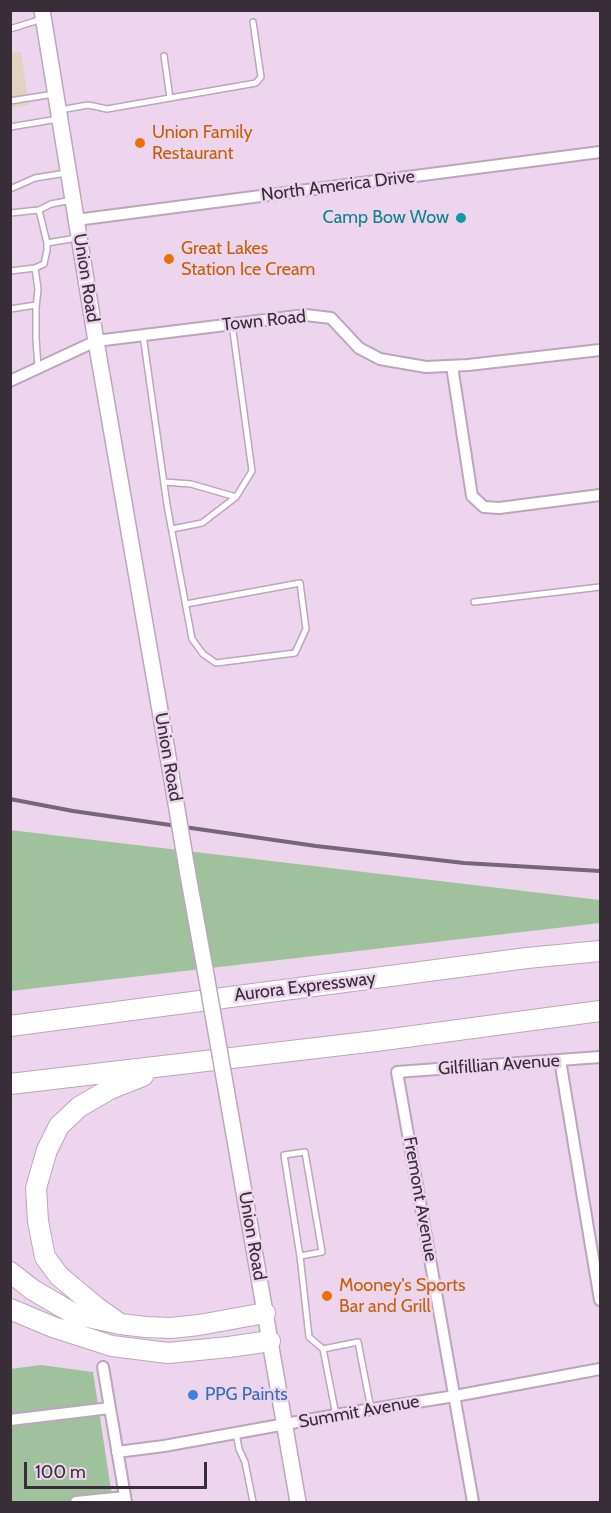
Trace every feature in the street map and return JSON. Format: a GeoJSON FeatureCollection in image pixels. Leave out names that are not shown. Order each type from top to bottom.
{"type":"FeatureCollection","features":[{"type":"Feature","properties":{"kind":"highway","name":"Aurora Expressway"},"geometry":{"type":"LineString","coordinates":[[10,1026],[600,951]]}},
{"type":"Feature","properties":{"kind":"highway"},"geometry":{"type":"LineString","coordinates":[[10,1084],[376,1041],[600,1011]]}},
{"type":"Feature","properties":{"kind":"highway"},"geometry":{"type":"LineString","coordinates":[[120,1323],[59,1276],[45,1257],[38,1221],[36,1188],[47,1150],[58,1126],[79,1107],[110,1089],[169,1066]]}},
{"type":"Feature","properties":{"kind":"highway"},"geometry":{"type":"LineString","coordinates":[[10,1272],[33,1290],[74,1314],[120,1323],[171,1328],[265,1312]]}},
{"type":"Feature","properties":{"kind":"highway"},"geometry":{"type":"LineString","coordinates":[[10,1294],[53,1327]]}},
{"type":"Feature","properties":{"kind":"highway"},"geometry":{"type":"LineString","coordinates":[[10,1309],[53,1327],[112,1346],[168,1353],[270,1341]]}},
{"type":"Feature","properties":{"kind":"main road","name":"Union Road"},"geometry":{"type":"LineString","coordinates":[[43,14],[96,341],[298,1503]]}},
{"type":"Feature","properties":{"kind":"street","name":"North America Drive"},"geometry":{"type":"LineString","coordinates":[[76,220],[600,152]]}},
{"type":"Feature","properties":{"kind":"street","name":"Town Road"},"geometry":{"type":"LineString","coordinates":[[10,381],[96,341],[306,315],[331,318],[359,348],[380,359],[426,367],[600,350]]}},
{"type":"Feature","properties":{"kind":"street"},"geometry":{"type":"LineString","coordinates":[[452,366],[472,496],[484,507],[499,508],[600,495]]}},
{"type":"Feature","properties":{"kind":"street","name":"Gilfillian Avenue"},"geometry":{"type":"LineString","coordinates":[[397,1072],[600,1057]]}},
{"type":"Feature","properties":{"kind":"street"},"geometry":{"type":"LineString","coordinates":[[560,1060],[600,1300]]}},
{"type":"Feature","properties":{"kind":"street","name":"Fremont Avenue"},"geometry":{"type":"LineString","coordinates":[[397,1072],[473,1503]]}},
{"type":"Feature","properties":{"kind":"street"},"geometry":{"type":"LineString","coordinates":[[76,1503],[125,1500],[103,1367]]}},
{"type":"Feature","properties":{"kind":"street","name":"Summit Avenue"},"geometry":{"type":"LineString","coordinates":[[117,1452],[455,1396],[600,1369]]}},
{"type":"Feature","properties":{"kind":"street"},"geometry":{"type":"LineString","coordinates":[[10,1420],[110,1408]]}},
{"type":"Feature","properties":{"kind":"lane"},"geometry":{"type":"LineString","coordinates":[[10,29],[43,14]]}},
{"type":"Feature","properties":{"kind":"lane"},"geometry":{"type":"LineString","coordinates":[[10,127],[88,105],[107,109],[256,83],[261,76],[253,22]]}},
{"type":"Feature","properties":{"kind":"lane"},"geometry":{"type":"LineString","coordinates":[[164,56],[170,98]]}},
{"type":"Feature","properties":{"kind":"lane"},"geometry":{"type":"LineString","coordinates":[[10,101],[56,94]]}},
{"type":"Feature","properties":{"kind":"lane"},"geometry":{"type":"LineString","coordinates":[[10,189],[35,178],[69,173]]}},
{"type":"Feature","properties":{"kind":"lane"},"geometry":{"type":"LineString","coordinates":[[10,213],[39,210],[51,204],[73,199]]}},
{"type":"Feature","properties":{"kind":"lane"},"geometry":{"type":"LineString","coordinates":[[10,272],[35,268],[44,264],[47,250],[39,210]]}},
{"type":"Feature","properties":{"kind":"lane"},"geometry":{"type":"LineString","coordinates":[[46,243],[79,238]]}},
{"type":"Feature","properties":{"kind":"lane"},"geometry":{"type":"LineString","coordinates":[[35,268],[38,289],[36,305],[38,368]]}},
{"type":"Feature","properties":{"kind":"lane"},"geometry":{"type":"LineString","coordinates":[[10,309],[36,305]]}},
{"type":"Feature","properties":{"kind":"lane"},"geometry":{"type":"LineString","coordinates":[[172,529],[202,523],[236,497],[252,471],[232,324]]}},
{"type":"Feature","properties":{"kind":"lane"},"geometry":{"type":"LineString","coordinates":[[143,335],[164,482],[192,639],[203,654],[216,663],[295,653],[306,629],[300,583],[186,604]]}},
{"type":"Feature","properties":{"kind":"lane"},"geometry":{"type":"LineString","coordinates":[[164,482],[191,484],[236,497]]}},
{"type":"Feature","properties":{"kind":"lane"},"geometry":{"type":"LineString","coordinates":[[474,602],[600,587]]}},
{"type":"Feature","properties":{"kind":"lane"},"geometry":{"type":"LineString","coordinates":[[300,1256],[322,1252],[305,1152],[284,1155],[300,1256],[309,1337],[323,1348],[336,1415]]}},
{"type":"Feature","properties":{"kind":"lane"},"geometry":{"type":"LineString","coordinates":[[323,1348],[358,1342],[370,1409]]}},
{"type":"Feature","properties":{"kind":"lane"},"geometry":{"type":"LineString","coordinates":[[236,1433],[239,1449],[245,1462],[253,1503]]}},
{"type":"Feature","properties":{"kind":"shaded area"},"geometry":{"type":"Polygon","coordinates":[[[21,52],[29,105],[11,108],[11,53],[21,52]]]}},
{"type":"Feature","properties":{"kind":"green space"},"geometry":{"type":"Polygon","coordinates":[[[10,830],[600,900],[600,923],[11,991],[10,830]]]}},
{"type":"Feature","properties":{"kind":"green space"},"geometry":{"type":"Polygon","coordinates":[[[41,1365],[93,1372],[113,1502],[11,1502],[10,1369],[41,1365]]]}},
{"type":"Feature","properties":{"kind":"railway"},"geometry":{"type":"LineString","coordinates":[[10,799],[73,811],[316,846],[464,863],[600,871]]}},
{"type":"Feature","properties":{"kind":"place","name":"Union Family Restaurant"},"geometry":{"type":"Point","coordinates":[140,143]}},
{"type":"Feature","properties":{"kind":"place","name":"Camp Bow Wow"},"geometry":{"type":"Point","coordinates":[461,218]}},
{"type":"Feature","properties":{"kind":"place","name":"Great Lakes Station Ice Cream"},"geometry":{"type":"Point","coordinates":[169,259]}},
{"type":"Feature","properties":{"kind":"place","name":"Mooney's Sports Bar and Grill"},"geometry":{"type":"Point","coordinates":[327,1296]}},
{"type":"Feature","properties":{"kind":"place","name":"PPG Paints"},"geometry":{"type":"Point","coordinates":[193,1395]}}]}
